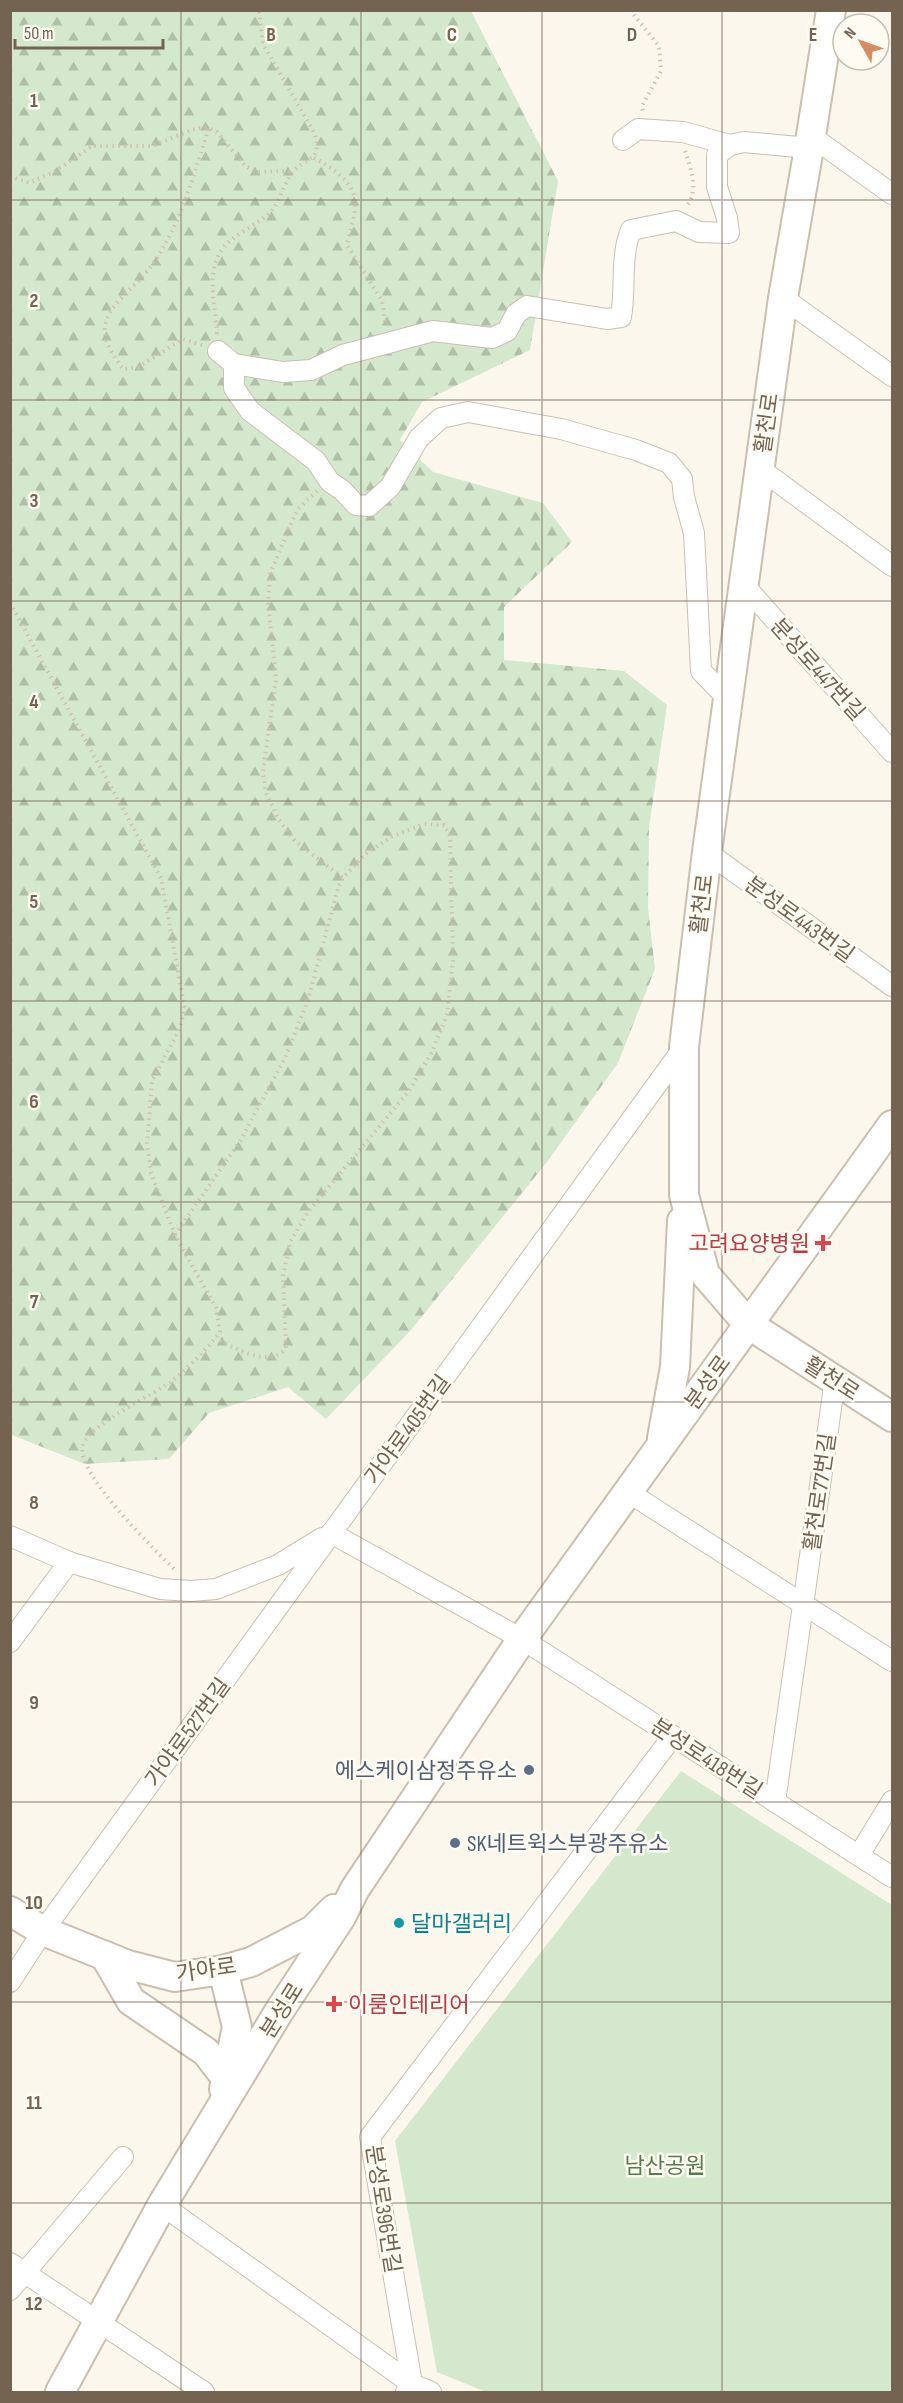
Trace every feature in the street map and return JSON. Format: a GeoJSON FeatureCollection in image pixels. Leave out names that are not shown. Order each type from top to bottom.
{"type":"FeatureCollection","features":[{"type":"Feature","properties":{"kind":"main road","name":"활천로"},"geometry":{"type":"LineString","coordinates":[[831,10],[783,298],[707,852],[684,1047],[684,1195],[705,1274],[748,1324],[892,1417]]}},
{"type":"Feature","properties":{"kind":"main road","name":"분성로"},"geometry":{"type":"LineString","coordinates":[[60,2392],[162,2205],[219,2109],[341,1917],[355,1889],[522,1639],[892,1125]]}},
{"type":"Feature","properties":{"kind":"main road"},"geometry":{"type":"LineString","coordinates":[[660,1447],[675,1367],[684,1195]]}},
{"type":"Feature","properties":{"kind":"main road","name":"가야로"},"geometry":{"type":"LineString","coordinates":[[10,1911],[43,1931],[105,1956],[128,1965],[175,1977],[223,1970],[251,1962],[313,1930],[355,1889]]}},
{"type":"Feature","properties":{"kind":"main road"},"geometry":{"type":"LineString","coordinates":[[105,1956],[131,2001],[190,2039],[206,2052],[226,2078]]}},
{"type":"Feature","properties":{"kind":"main road"},"geometry":{"type":"LineString","coordinates":[[219,2109],[237,2027],[223,1970]]}},
{"type":"Feature","properties":{"kind":"street"},"geometry":{"type":"LineString","coordinates":[[623,140],[638,129],[683,132],[730,145]]}},
{"type":"Feature","properties":{"kind":"street"},"geometry":{"type":"LineString","coordinates":[[218,351],[234,364],[283,372],[311,370],[343,355],[433,331],[492,338],[507,331],[516,314],[527,306],[607,319],[621,317],[626,242],[632,230],[676,221],[699,232],[729,233],[727,218],[717,187],[717,155],[730,145],[744,142],[810,142],[892,194]]}},
{"type":"Feature","properties":{"kind":"street"},"geometry":{"type":"LineString","coordinates":[[783,298],[892,376]]}},
{"type":"Feature","properties":{"kind":"street"},"geometry":{"type":"LineString","coordinates":[[234,364],[234,388],[250,411],[316,461],[330,482],[342,490],[356,505],[369,506],[390,488],[419,438],[441,418],[468,412],[561,429],[636,450],[669,463],[682,479],[684,497],[694,533],[701,672],[728,699]]}},
{"type":"Feature","properties":{"kind":"street"},"geometry":{"type":"LineString","coordinates":[[759,468],[892,566]]}},
{"type":"Feature","properties":{"kind":"street","name":"분성로447번길"},"geometry":{"type":"LineString","coordinates":[[744,585],[892,752]]}},
{"type":"Feature","properties":{"kind":"street","name":"분성로443번길"},"geometry":{"type":"LineString","coordinates":[[707,852],[892,986]]}},
{"type":"Feature","properties":{"kind":"street","name":"가야로405번길"},"geometry":{"type":"LineString","coordinates":[[10,1536],[69,1562],[160,1589],[191,1591],[216,1589],[278,1565],[331,1533],[684,1047]]}},
{"type":"Feature","properties":{"kind":"street","name":"활천로77번길"},"geometry":{"type":"LineString","coordinates":[[775,1802],[835,1380]]}},
{"type":"Feature","properties":{"kind":"street"},"geometry":{"type":"LineString","coordinates":[[628,1492],[892,1661]]}},
{"type":"Feature","properties":{"kind":"street"},"geometry":{"type":"LineString","coordinates":[[331,1533],[522,1639]]}},
{"type":"Feature","properties":{"kind":"street","name":"가야로527번길"},"geometry":{"type":"LineString","coordinates":[[10,1982],[43,1931],[331,1533]]}},
{"type":"Feature","properties":{"kind":"street"},"geometry":{"type":"LineString","coordinates":[[10,1642],[69,1562]]}},
{"type":"Feature","properties":{"kind":"street","name":"분성로418번길"},"geometry":{"type":"LineString","coordinates":[[522,1639],[892,1877]]}},
{"type":"Feature","properties":{"kind":"street","name":"분성로396번길"},"geometry":{"type":"LineString","coordinates":[[409,2388],[370,2137],[673,1736]]}},
{"type":"Feature","properties":{"kind":"street"},"geometry":{"type":"LineString","coordinates":[[859,1855],[892,1801]]}},
{"type":"Feature","properties":{"kind":"street"},"geometry":{"type":"LineString","coordinates":[[123,2157],[14,2280],[99,2320],[204,2392]]}},
{"type":"Feature","properties":{"kind":"street"},"geometry":{"type":"LineString","coordinates":[[162,2205],[409,2388],[431,2392]]}},
{"type":"Feature","properties":{"kind":"path"},"geometry":{"type":"LineString","coordinates":[[209,128],[179,217],[149,270],[112,310],[105,327],[109,349],[123,369],[138,367],[183,339],[218,351],[211,290],[217,259],[233,238],[272,210],[293,171],[314,158],[318,146],[315,134],[263,44],[259,10]]}},
{"type":"Feature","properties":{"kind":"path"},"geometry":{"type":"LineString","coordinates":[[10,176],[29,183],[54,172],[92,146],[152,146],[197,128],[209,128],[217,132],[245,166],[257,172],[293,171]]}},
{"type":"Feature","properties":{"kind":"path"},"geometry":{"type":"LineString","coordinates":[[314,158],[324,162],[351,188],[356,202],[347,245],[382,301],[389,343]]}},
{"type":"Feature","properties":{"kind":"path"},"geometry":{"type":"LineString","coordinates":[[330,482],[314,493],[297,510],[270,574],[268,602],[276,678],[263,772],[266,793],[279,820],[295,841],[343,878]]}},
{"type":"Feature","properties":{"kind":"path"},"geometry":{"type":"LineString","coordinates":[[10,603],[161,878],[184,1010],[179,1030],[152,1081],[147,1143],[151,1173],[174,1235],[216,1308],[220,1332],[208,1348],[172,1381],[97,1428],[83,1444],[84,1461],[91,1476],[136,1531],[186,1581],[191,1591]]}},
{"type":"Feature","properties":{"kind":"path"},"geometry":{"type":"LineString","coordinates":[[174,1235],[240,1142],[285,1058],[308,1000],[338,888],[343,878],[364,855],[391,837],[424,824],[444,825],[450,836],[453,961],[447,1014],[432,1052],[408,1092],[308,1212],[290,1242],[283,1276],[286,1348],[280,1356],[270,1358],[237,1349],[216,1338]]}},
{"type":"Feature","properties":{"kind":"green space"},"geometry":{"type":"Polygon","coordinates":[[[11,11],[471,11],[558,181],[530,350],[422,402],[400,440],[433,472],[543,503],[572,542],[504,607],[504,660],[624,671],[667,705],[649,827],[648,908],[655,969],[618,1063],[547,1162],[411,1330],[326,1419],[288,1387],[209,1413],[169,1459],[85,1464],[12,1435],[11,1430],[11,11]]]}},
{"type":"Feature","properties":{"kind":"green space","name":"남산공원"},"geometry":{"type":"Polygon","coordinates":[[[681,1771],[892,1905],[892,2392],[486,2392],[437,2372],[395,2141],[681,1771]]]}},
{"type":"Feature","properties":{"kind":"place","name":"고려요양병원"},"geometry":{"type":"Point","coordinates":[823,1243]}},
{"type":"Feature","properties":{"kind":"place","name":"에스케이삼정주유소"},"geometry":{"type":"Point","coordinates":[529,1770]}},
{"type":"Feature","properties":{"kind":"place","name":"SK네트윅스부광주유소"},"geometry":{"type":"Point","coordinates":[455,1843]}},
{"type":"Feature","properties":{"kind":"place","name":"달마갤러리"},"geometry":{"type":"Point","coordinates":[399,1923]}},
{"type":"Feature","properties":{"kind":"place","name":"이룸인테리어"},"geometry":{"type":"Point","coordinates":[334,2004]}}]}
